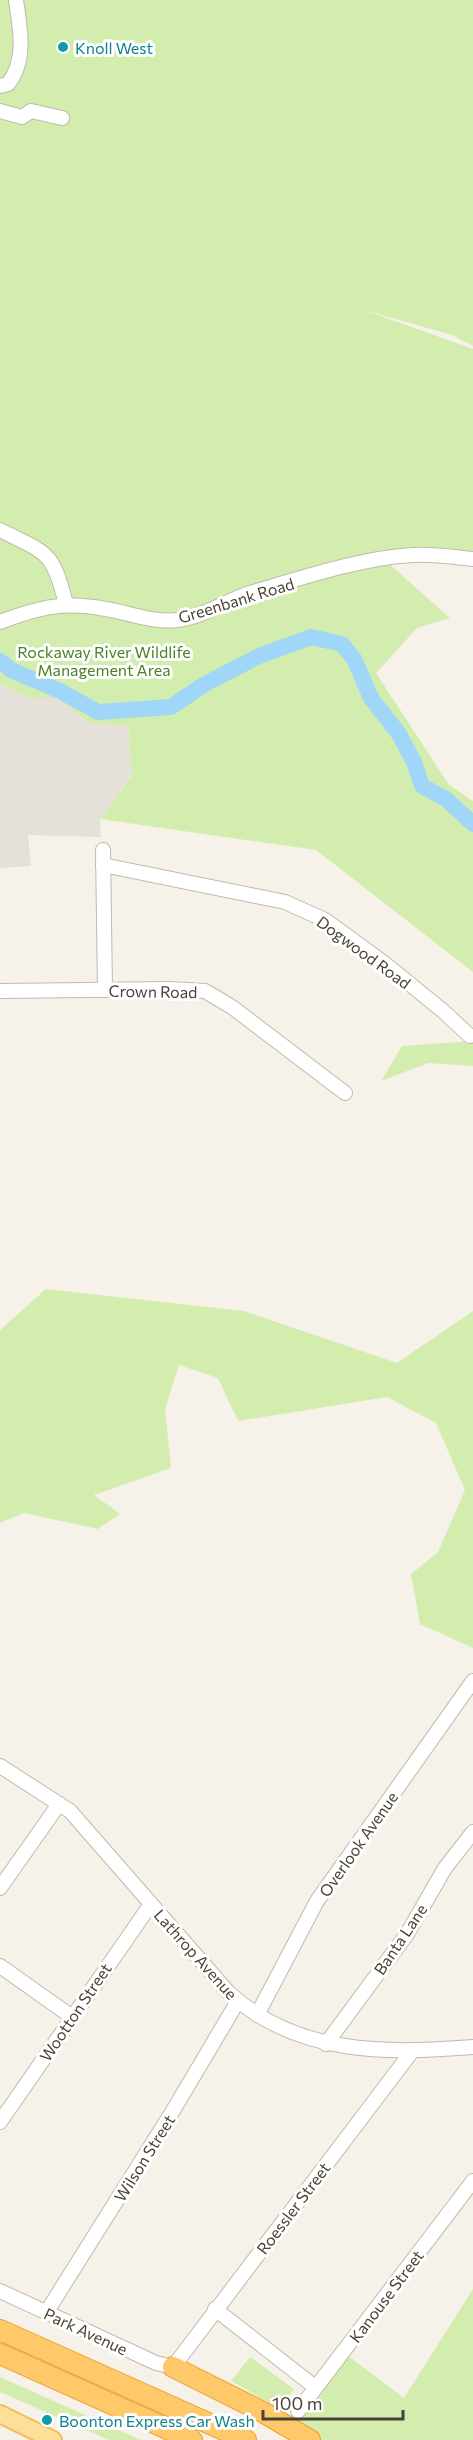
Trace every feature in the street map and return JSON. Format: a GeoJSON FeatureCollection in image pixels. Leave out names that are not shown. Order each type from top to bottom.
{"type":"FeatureCollection","features":[{"type":"Feature","properties":{"kind":"highway"},"geometry":{"type":"LineString","coordinates":[[0,2330],[246,2440]]}},
{"type":"Feature","properties":{"kind":"highway"},"geometry":{"type":"LineString","coordinates":[[0,2354],[192,2440]]}},
{"type":"Feature","properties":{"kind":"highway"},"geometry":{"type":"LineString","coordinates":[[173,2367],[261,2411],[310,2440]]}},
{"type":"Feature","properties":{"kind":"main road"},"geometry":{"type":"LineString","coordinates":[[0,2415],[53,2440]]}},
{"type":"Feature","properties":{"kind":"street"},"geometry":{"type":"LineString","coordinates":[[0,86],[8,84],[15,76],[22,43],[16,0]]}},
{"type":"Feature","properties":{"kind":"street"},"geometry":{"type":"LineString","coordinates":[[0,111],[22,117],[31,111],[62,118]]}},
{"type":"Feature","properties":{"kind":"street"},"geometry":{"type":"LineString","coordinates":[[0,530],[23,540],[50,558],[58,572],[66,604]]}},
{"type":"Feature","properties":{"kind":"street","name":"Greenbank Road"},"geometry":{"type":"LineString","coordinates":[[0,622],[22,614],[66,604],[105,608],[150,619],[175,620],[194,616],[248,594],[382,559],[413,555],[473,559]]}},
{"type":"Feature","properties":{"kind":"street"},"geometry":{"type":"LineString","coordinates":[[104,850],[105,990]]}},
{"type":"Feature","properties":{"kind":"street","name":"Dogwood Road"},"geometry":{"type":"LineString","coordinates":[[103,865],[285,902],[325,920],[384,963],[470,1036]]}},
{"type":"Feature","properties":{"kind":"street","name":"Crown Road"},"geometry":{"type":"LineString","coordinates":[[0,991],[169,989],[205,991],[232,1007],[345,1093]]}},
{"type":"Feature","properties":{"kind":"street","name":"Overlook Avenue"},"geometry":{"type":"LineString","coordinates":[[257,2015],[317,1901],[473,1681]]}},
{"type":"Feature","properties":{"kind":"street","name":"Lathrop Avenue"},"geometry":{"type":"LineString","coordinates":[[0,1766],[70,1811],[238,2001],[257,2015],[297,2035],[326,2044],[380,2050],[473,2047]]}},
{"type":"Feature","properties":{"kind":"street"},"geometry":{"type":"LineString","coordinates":[[0,1888],[59,1804]]}},
{"type":"Feature","properties":{"kind":"street","name":"Banta Lane"},"geometry":{"type":"LineString","coordinates":[[326,2044],[408,1934],[445,1868],[473,1832]]}},
{"type":"Feature","properties":{"kind":"street","name":"Wootton Street"},"geometry":{"type":"LineString","coordinates":[[0,2122],[151,1904]]}},
{"type":"Feature","properties":{"kind":"street"},"geometry":{"type":"LineString","coordinates":[[0,1966],[72,2016]]}},
{"type":"Feature","properties":{"kind":"street","name":"Wilson Street"},"geometry":{"type":"LineString","coordinates":[[46,2313],[174,2109],[238,2001]]}},
{"type":"Feature","properties":{"kind":"street","name":"Roessler Street"},"geometry":{"type":"LineString","coordinates":[[173,2367],[413,2050]]}},
{"type":"Feature","properties":{"kind":"street","name":"Kanouse Street"},"geometry":{"type":"LineString","coordinates":[[298,2411],[473,2181]]}},
{"type":"Feature","properties":{"kind":"street","name":"Park Avenue"},"geometry":{"type":"LineString","coordinates":[[0,2291],[156,2363],[173,2367]]}},
{"type":"Feature","properties":{"kind":"street"},"geometry":{"type":"LineString","coordinates":[[216,2309],[315,2387]]}},
{"type":"Feature","properties":{"kind":"shaded area"},"geometry":{"type":"Polygon","coordinates":[[[0,683],[28,698],[56,698],[89,723],[128,726],[132,774],[100,819],[101,837],[28,835],[31,866],[0,868],[0,683]]]}},
{"type":"Feature","properties":{"kind":"green space","name":"Rockaway River Wildlife Management Area"},"geometry":{"type":"Polygon","coordinates":[[[0,0],[473,0],[473,346],[452,335],[364,310],[473,349],[473,561],[379,555],[450,618],[417,628],[376,673],[449,785],[473,801],[473,972],[316,850],[100,819],[132,775],[128,726],[89,723],[56,698],[28,698],[0,683],[0,0]]]}},
{"type":"Feature","properties":{"kind":"green space"},"geometry":{"type":"Polygon","coordinates":[[[473,1041],[473,1066],[428,1063],[381,1081],[402,1046],[473,1041]]]}},
{"type":"Feature","properties":{"kind":"green space"},"geometry":{"type":"Polygon","coordinates":[[[46,1289],[244,1311],[397,1363],[473,1311],[473,1648],[420,1624],[411,1574],[438,1552],[465,1490],[436,1423],[387,1397],[238,1421],[218,1378],[179,1365],[165,1409],[171,1468],[94,1495],[120,1514],[98,1529],[24,1513],[0,1523],[0,1330],[46,1289]]]}},
{"type":"Feature","properties":{"kind":"green space"},"geometry":{"type":"Polygon","coordinates":[[[473,2289],[473,2440],[319,2440],[287,2421],[340,2350],[404,2398],[473,2289]]]}},
{"type":"Feature","properties":{"kind":"green space"},"geometry":{"type":"Polygon","coordinates":[[[250,2357],[294,2389],[279,2408],[231,2381],[250,2357]]]}},
{"type":"Feature","properties":{"kind":"green space"},"geometry":{"type":"Polygon","coordinates":[[[0,2377],[141,2440],[109,2440],[0,2392],[0,2377]]]}},
{"type":"Feature","properties":{"kind":"waterway"},"geometry":{"type":"LineString","coordinates":[[0,661],[11,670],[60,691],[98,712],[171,707],[205,684],[259,656],[311,637],[342,644],[354,659],[371,698],[399,734],[414,762],[422,786],[446,799],[473,824]]}},
{"type":"Feature","properties":{"kind":"place","name":"Knoll West"},"geometry":{"type":"Point","coordinates":[63,47]}},
{"type":"Feature","properties":{"kind":"place","name":"Boonton Express Car Wash"},"geometry":{"type":"Point","coordinates":[47,2420]}}]}
